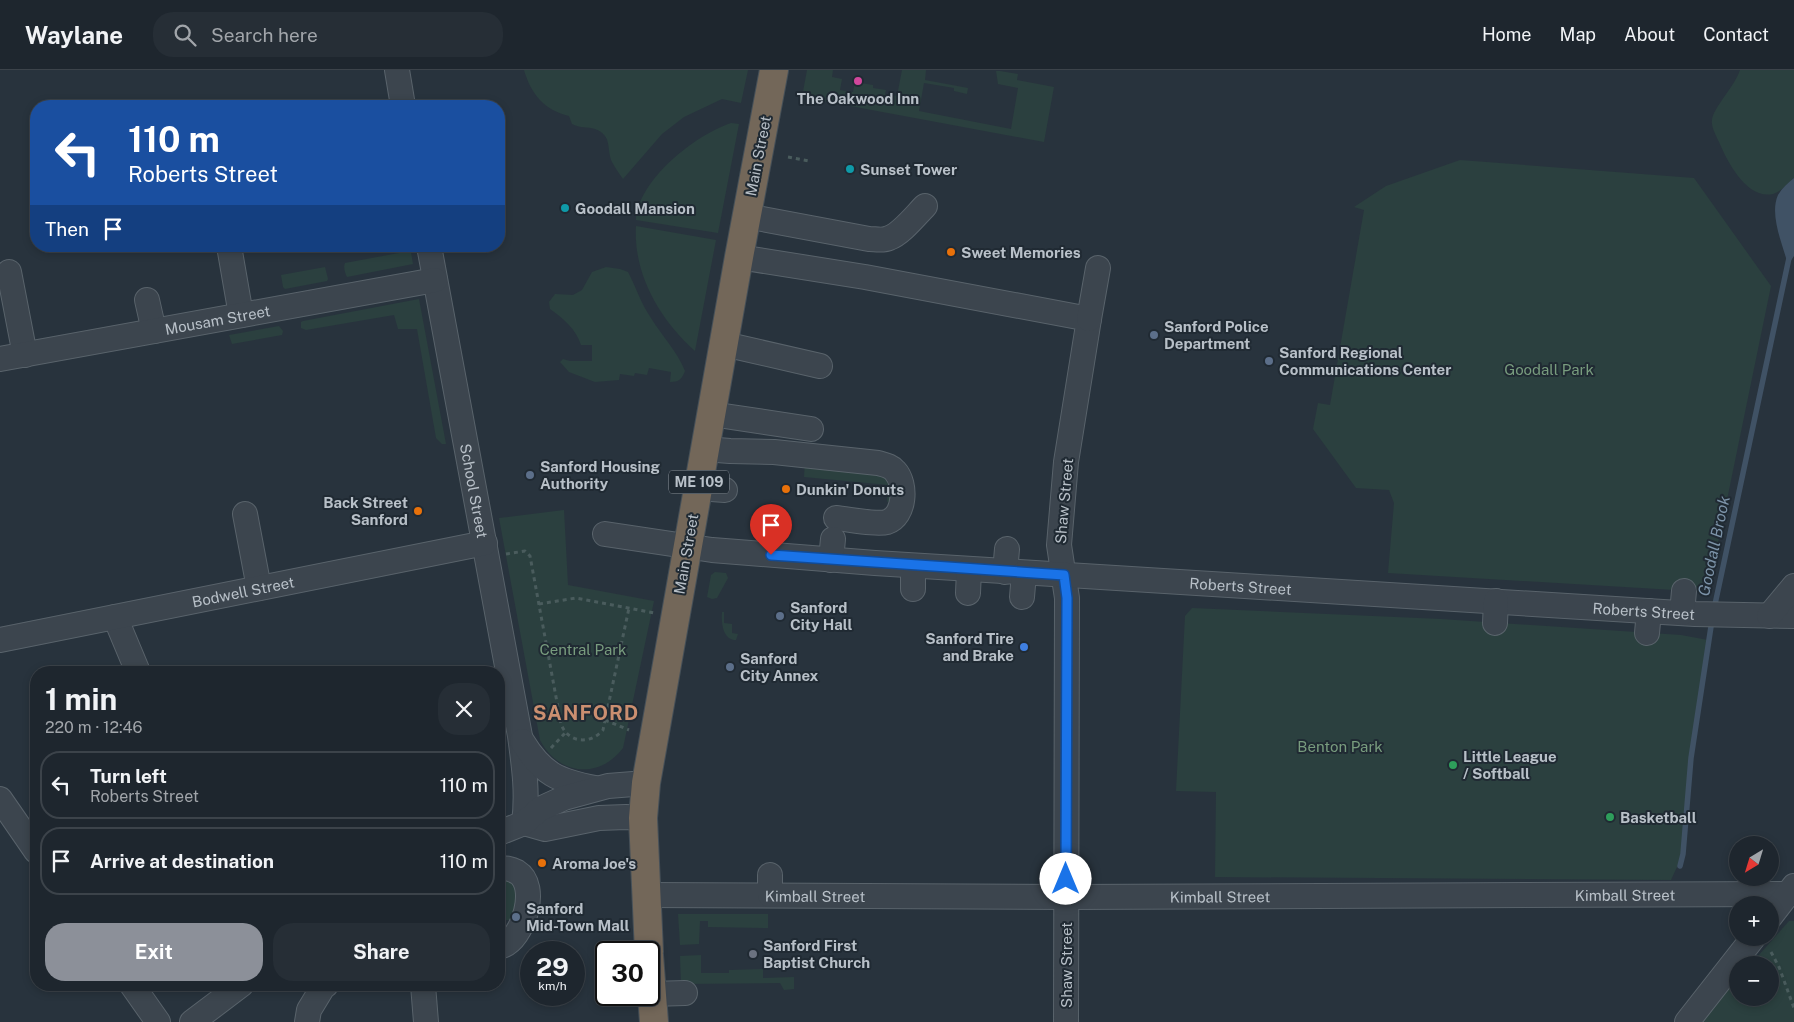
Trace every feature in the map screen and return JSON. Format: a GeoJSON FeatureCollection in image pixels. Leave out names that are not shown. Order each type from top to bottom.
{"type":"FeatureCollection","features":[{"type":"Feature","properties":{"kind":"highway","name":"Main Street"},"geometry":{"type":"LineString","coordinates":[[648,941],[643,818],[646,783],[746,216],[774,70]]}},
{"type":"Feature","properties":{"kind":"highway","name":"Main Street"},"geometry":{"type":"LineString","coordinates":[[652,1006],[654,1022]]}},
{"type":"Feature","properties":{"kind":"street"},"geometry":{"type":"LineString","coordinates":[[396,70],[409,98]]}},
{"type":"Feature","properties":{"kind":"street"},"geometry":{"type":"LineString","coordinates":[[746,216],[879,240],[889,239],[901,231],[925,206]]}},
{"type":"Feature","properties":{"kind":"street"},"geometry":{"type":"LineString","coordinates":[[230,252],[241,315]]}},
{"type":"Feature","properties":{"kind":"street","name":"School Street"},"geometry":{"type":"LineString","coordinates":[[430,252],[457,452],[494,549],[527,786],[527,805],[524,823]]}},
{"type":"Feature","properties":{"kind":"street"},"geometry":{"type":"LineString","coordinates":[[739,257],[863,284],[1089,319]]}},
{"type":"Feature","properties":{"kind":"street","name":"Shaw Street"},"geometry":{"type":"LineString","coordinates":[[1066,1022],[1067,598],[1059,545],[1066,462],[1061,436],[1080,371],[1098,268]]}},
{"type":"Feature","properties":{"kind":"street"},"geometry":{"type":"LineString","coordinates":[[9,272],[25,355]]}},
{"type":"Feature","properties":{"kind":"street","name":"Mousam Street"},"geometry":{"type":"LineString","coordinates":[[0,359],[281,308],[338,288],[435,280]]}},
{"type":"Feature","properties":{"kind":"street"},"geometry":{"type":"LineString","coordinates":[[147,300],[154,331]]}},
{"type":"Feature","properties":{"kind":"street"},"geometry":{"type":"LineString","coordinates":[[724,344],[820,366]]}},
{"type":"Feature","properties":{"kind":"street"},"geometry":{"type":"LineString","coordinates":[[711,414],[811,429]]}},
{"type":"Feature","properties":{"kind":"street"},"geometry":{"type":"LineString","coordinates":[[705,448],[730,451],[774,452],[878,463],[887,465],[897,473],[901,484],[902,500],[898,513],[893,518],[883,522],[833,539]]}},
{"type":"Feature","properties":{"kind":"street"},"geometry":{"type":"LineString","coordinates":[[698,488],[725,490]]}},
{"type":"Feature","properties":{"kind":"street"},"geometry":{"type":"LineString","coordinates":[[245,514],[259,588]]}},
{"type":"Feature","properties":{"kind":"street","name":"Roberts Street"},"geometry":{"type":"LineString","coordinates":[[605,534],[712,550],[833,539],[913,577],[969,581],[1012,565],[1064,575],[1496,612],[1648,622],[1687,606],[1728,616],[1794,616]]}},
{"type":"Feature","properties":{"kind":"street","name":"Bodwell Street"},"geometry":{"type":"LineString","coordinates":[[0,640],[259,588],[494,549]]}},
{"type":"Feature","properties":{"kind":"street"},"geometry":{"type":"LineString","coordinates":[[1012,565],[1022,598]]}},
{"type":"Feature","properties":{"kind":"street"},"geometry":{"type":"LineString","coordinates":[[1769,616],[1794,586]]}},
{"type":"Feature","properties":{"kind":"street"},"geometry":{"type":"LineString","coordinates":[[116,617],[136,666]]}},
{"type":"Feature","properties":{"kind":"street","name":"School Street"},"geometry":{"type":"LineString","coordinates":[[520,736],[532,756],[552,775],[580,786],[597,788]]}},
{"type":"Feature","properties":{"kind":"street"},"geometry":{"type":"LineString","coordinates":[[505,831],[524,823],[540,808],[564,798],[597,788],[625,783],[646,783]]}},
{"type":"Feature","properties":{"kind":"street"},"geometry":{"type":"LineString","coordinates":[[0,799],[30,842]]}},
{"type":"Feature","properties":{"kind":"street"},"geometry":{"type":"LineString","coordinates":[[524,823],[545,829],[599,818],[626,816],[643,818]]}},
{"type":"Feature","properties":{"kind":"street"},"geometry":{"type":"LineString","coordinates":[[505,868],[512,869],[521,874],[525,880],[528,892],[526,913],[514,937],[509,944],[505,945]]}},
{"type":"Feature","properties":{"kind":"street","name":"Kimball Street"},"geometry":{"type":"LineString","coordinates":[[645,895],[770,885],[1066,897],[1792,891]]}},
{"type":"Feature","properties":{"kind":"street"},"geometry":{"type":"LineString","coordinates":[[1779,906],[1792,891]]}},
{"type":"Feature","properties":{"kind":"street"},"geometry":{"type":"LineString","coordinates":[[1687,1022],[1761,946]]}},
{"type":"Feature","properties":{"kind":"street"},"geometry":{"type":"LineString","coordinates":[[136,991],[158,1022]]}},
{"type":"Feature","properties":{"kind":"street"},"geometry":{"type":"LineString","coordinates":[[192,1022],[233,991]]}},
{"type":"Feature","properties":{"kind":"street"},"geometry":{"type":"LineString","coordinates":[[307,1022],[309,1010],[320,991]]}},
{"type":"Feature","properties":{"kind":"street"},"geometry":{"type":"LineString","coordinates":[[423,991],[426,1022]]}},
{"type":"Feature","properties":{"kind":"street"},"geometry":{"type":"LineString","coordinates":[[660,994],[684,993]]}},
{"type":"Feature","properties":{"kind":"path"},"geometry":{"type":"LineString","coordinates":[[788,156],[809,161]]}},
{"type":"Feature","properties":{"kind":"path"},"geometry":{"type":"LineString","coordinates":[[494,549],[525,551],[530,556],[561,724],[566,732],[578,739],[595,738],[603,730],[628,608]]}},
{"type":"Feature","properties":{"kind":"path"},"geometry":{"type":"LineString","coordinates":[[539,604],[576,598],[654,613]]}},
{"type":"Feature","properties":{"kind":"path"},"geometry":{"type":"LineString","coordinates":[[605,720],[629,730]]}},
{"type":"Feature","properties":{"kind":"path"},"geometry":{"type":"LineString","coordinates":[[545,754],[566,732]]}},
{"type":"Feature","properties":{"kind":"path"},"geometry":{"type":"LineString","coordinates":[[1763,946],[1780,967],[1794,1008]]}},
{"type":"Feature","properties":{"kind":"green space"},"geometry":{"type":"Polygon","coordinates":[[[524,70],[748,70],[741,103],[722,99],[684,117],[662,134],[623,179],[612,162],[607,139],[604,135],[595,129],[572,124],[569,116],[552,110],[535,94],[524,70]]]}},
{"type":"Feature","properties":{"kind":"green space"},"geometry":{"type":"Polygon","coordinates":[[[807,70],[833,70],[832,77],[842,79],[840,90],[853,92],[855,82],[873,85],[873,88],[886,90],[885,94],[897,96],[902,70],[926,70],[925,80],[968,88],[967,94],[954,91],[954,88],[924,83],[919,111],[1011,129],[1018,88],[998,84],[996,71],[1018,74],[1017,80],[1054,87],[1044,142],[802,97],[807,70]]]}},
{"type":"Feature","properties":{"kind":"green space"},"geometry":{"type":"Polygon","coordinates":[[[1740,70],[1794,70],[1794,178],[1773,194],[1755,191],[1739,177],[1727,159],[1713,128],[1713,115],[1734,83],[1740,70]]]}},
{"type":"Feature","properties":{"kind":"green space"},"geometry":{"type":"Polygon","coordinates":[[[731,123],[739,124],[718,233],[636,220],[639,205],[657,175],[686,148],[717,129],[731,123]]]}},
{"type":"Feature","properties":{"kind":"green space","name":"Goodall Park"},"geometry":{"type":"Polygon","coordinates":[[[1460,160],[1694,178],[1771,286],[1708,592],[1388,573],[1394,503],[1389,490],[1356,488],[1313,429],[1318,403],[1330,405],[1364,210],[1354,207],[1386,186],[1460,160]]]}},
{"type":"Feature","properties":{"kind":"green space"},"geometry":{"type":"Polygon","coordinates":[[[636,226],[716,240],[695,351],[671,325],[651,295],[639,261],[636,244],[636,226]]]}},
{"type":"Feature","properties":{"kind":"green space"},"geometry":{"type":"Polygon","coordinates":[[[411,252],[413,264],[347,277],[344,268],[345,263],[411,252]]]}},
{"type":"Feature","properties":{"kind":"green space"},"geometry":{"type":"Polygon","coordinates":[[[325,267],[327,281],[285,289],[283,287],[281,275],[325,267]]]}},
{"type":"Feature","properties":{"kind":"green space"},"geometry":{"type":"Polygon","coordinates":[[[606,267],[628,272],[647,313],[682,364],[685,371],[680,379],[670,382],[671,372],[649,368],[647,375],[635,373],[634,376],[620,374],[619,380],[595,382],[569,372],[560,362],[563,359],[570,361],[592,361],[592,345],[581,345],[576,334],[568,324],[550,309],[549,302],[555,294],[573,295],[582,290],[592,272],[606,267]]]}},
{"type":"Feature","properties":{"kind":"green space"},"geometry":{"type":"Polygon","coordinates":[[[419,299],[446,444],[442,444],[436,438],[417,329],[398,329],[394,315],[306,330],[301,328],[301,322],[303,321],[419,299]]]}},
{"type":"Feature","properties":{"kind":"green space"},"geometry":{"type":"Polygon","coordinates":[[[279,326],[283,331],[282,335],[232,344],[229,335],[279,326]]]}},
{"type":"Feature","properties":{"kind":"green space"},"geometry":{"type":"Polygon","coordinates":[[[805,461],[881,468],[894,480],[890,501],[887,502],[888,485],[804,477],[805,461]]]}},
{"type":"Feature","properties":{"kind":"green space","name":"Central Park"},"geometry":{"type":"Polygon","coordinates":[[[564,510],[568,585],[654,601],[623,748],[613,758],[591,769],[579,769],[557,761],[540,740],[499,518],[564,510]]]}},
{"type":"Feature","properties":{"kind":"green space"},"geometry":{"type":"Polygon","coordinates":[[[715,572],[726,573],[728,578],[717,598],[712,599],[707,597],[711,575],[715,572]]]}},
{"type":"Feature","properties":{"kind":"green space","name":"Benton Park"},"geometry":{"type":"Polygon","coordinates":[[[1192,608],[1441,619],[1681,635],[1708,640],[1690,772],[1683,854],[1671,880],[1215,877],[1216,792],[1176,791],[1185,616],[1192,608]]]}},
{"type":"Feature","properties":{"kind":"green space"},"geometry":{"type":"Polygon","coordinates":[[[722,612],[724,612],[724,623],[732,624],[732,633],[738,634],[736,640],[728,637],[724,630],[722,612]]]}},
{"type":"Feature","properties":{"kind":"green space"},"geometry":{"type":"Polygon","coordinates":[[[505,880],[518,881],[515,924],[511,924],[510,920],[505,920],[505,880]]]}},
{"type":"Feature","properties":{"kind":"green space"},"geometry":{"type":"Polygon","coordinates":[[[678,914],[768,914],[768,928],[708,927],[708,921],[700,921],[699,944],[680,945],[678,914]]]}},
{"type":"Feature","properties":{"kind":"green space"},"geometry":{"type":"Polygon","coordinates":[[[1789,921],[1794,921],[1794,1022],[1702,1022],[1729,989],[1729,1006],[1779,1006],[1779,956],[1758,956],[1767,946],[1779,946],[1779,932],[1789,921]]]}},
{"type":"Feature","properties":{"kind":"green space"},"geometry":{"type":"Polygon","coordinates":[[[701,955],[701,973],[729,973],[729,970],[763,969],[763,978],[794,977],[794,989],[784,990],[780,983],[681,984],[680,956],[701,955]]]}},
{"type":"Feature","properties":{"kind":"water"},"geometry":{"type":"Polygon","coordinates":[[[1794,178],[1794,256],[1788,265],[1780,239],[1775,212],[1778,195],[1794,178]]]}},
{"type":"Feature","properties":{"kind":"waterway","name":"Goodall Brook"},"geometry":{"type":"LineString","coordinates":[[1714,609],[1789,258]]}},
{"type":"Feature","properties":{"kind":"waterway","name":"Goodall Brook"},"geometry":{"type":"LineString","coordinates":[[1680,866],[1683,854],[1691,758],[1712,620]]}},
{"type":"Feature","properties":{"kind":"place","name":"The Oakwood Inn"},"geometry":{"type":"Point","coordinates":[858,81]}},
{"type":"Feature","properties":{"kind":"place","name":"Sunset Tower"},"geometry":{"type":"Point","coordinates":[850,169]}},
{"type":"Feature","properties":{"kind":"place","name":"Goodall Mansion"},"geometry":{"type":"Point","coordinates":[565,208]}},
{"type":"Feature","properties":{"kind":"place","name":"Sweet Memories"},"geometry":{"type":"Point","coordinates":[951,252]}},
{"type":"Feature","properties":{"kind":"place","name":"Sanford Police Department"},"geometry":{"type":"Point","coordinates":[1154,335]}},
{"type":"Feature","properties":{"kind":"place","name":"Sanford Regional Communications Center"},"geometry":{"type":"Point","coordinates":[1269,361]}},
{"type":"Feature","properties":{"kind":"place","name":"Sanford Housing Authority"},"geometry":{"type":"Point","coordinates":[530,475]}},
{"type":"Feature","properties":{"kind":"place","name":"Dunkin' Donuts"},"geometry":{"type":"Point","coordinates":[786,489]}},
{"type":"Feature","properties":{"kind":"place","name":"Back Street Sanford"},"geometry":{"type":"Point","coordinates":[418,511]}},
{"type":"Feature","properties":{"kind":"place","name":"Sanford City Hall"},"geometry":{"type":"Point","coordinates":[780,616]}},
{"type":"Feature","properties":{"kind":"place","name":"Sanford Tire and Brake"},"geometry":{"type":"Point","coordinates":[1024,647]}},
{"type":"Feature","properties":{"kind":"place","name":"Sanford City Annex"},"geometry":{"type":"Point","coordinates":[730,667]}},
{"type":"Feature","properties":{"kind":"place","name":"Little League / Softball"},"geometry":{"type":"Point","coordinates":[1453,765]}},
{"type":"Feature","properties":{"kind":"place","name":"Basketball"},"geometry":{"type":"Point","coordinates":[1610,817]}},
{"type":"Feature","properties":{"kind":"place","name":"Aroma Joe's"},"geometry":{"type":"Point","coordinates":[542,863]}},
{"type":"Feature","properties":{"kind":"place","name":"Sanford Mid-Town Mall"},"geometry":{"type":"Point","coordinates":[516,917]}},
{"type":"Feature","properties":{"kind":"place","name":"Sanford First Baptist Church"},"geometry":{"type":"Point","coordinates":[753,954]}},
{"type":"Feature","properties":{"kind":"district","name":"SANFORD"},"geometry":{"type":"Point","coordinates":[586,713]}},
{"type":"Feature","properties":{"kind":"route"},"geometry":{"type":"LineString","coordinates":[[771,555],[1064,575],[1067,598],[1066,879]]}}]}
